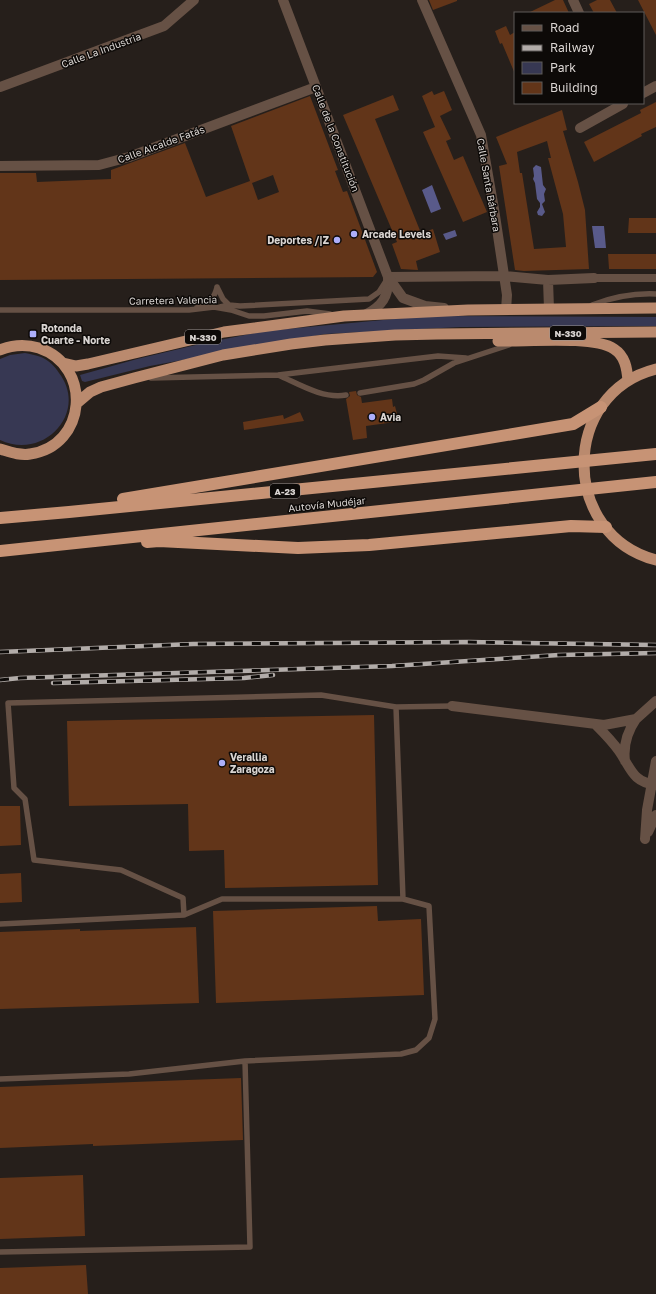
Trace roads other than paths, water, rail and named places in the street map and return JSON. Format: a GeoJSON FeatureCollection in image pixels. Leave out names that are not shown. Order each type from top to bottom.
{"type":"FeatureCollection","features":[{"type":"Feature","properties":{"kind":"highway","name":"N-330"},"geometry":{"type":"LineString","coordinates":[[63,363],[76,366],[88,364],[224,332],[344,316],[468,310],[656,308]]}},
{"type":"Feature","properties":{"kind":"highway","name":"N-330"},"geometry":{"type":"LineString","coordinates":[[77,403],[90,392],[101,387],[223,355],[291,344],[367,336],[656,332]]}},
{"type":"Feature","properties":{"kind":"highway"},"geometry":{"type":"LineString","coordinates":[[479,334],[498,341],[580,341],[605,344],[622,356],[626,365],[628,381]]}},
{"type":"Feature","properties":{"kind":"highway","name":"N-330"},"geometry":{"type":"LineString","coordinates":[[0,450],[15,454],[30,454],[44,450],[57,442],[67,431],[74,418],[77,403],[76,389],[71,375],[63,363],[51,354],[37,347],[21,345],[1,350]]}},
{"type":"Feature","properties":{"kind":"highway"},"geometry":{"type":"LineString","coordinates":[[656,369],[639,374],[613,393],[601,407],[590,428],[584,451],[584,474],[586,486],[591,502],[599,518],[622,543],[641,554],[656,560]]}},
{"type":"Feature","properties":{"kind":"highway"},"geometry":{"type":"LineString","coordinates":[[0,516],[67,505],[126,499],[573,424],[601,407]]}},
{"type":"Feature","properties":{"kind":"highway","name":"Autovía Mudéjar"},"geometry":{"type":"LineString","coordinates":[[0,516],[69,512],[656,454]]}},
{"type":"Feature","properties":{"kind":"highway","name":"Autovía Mudéjar"},"geometry":{"type":"LineString","coordinates":[[0,550],[656,482]]}},
{"type":"Feature","properties":{"kind":"highway"},"geometry":{"type":"LineString","coordinates":[[96,540],[118,543],[159,541],[298,548],[370,545],[571,526],[606,527]]}},
{"type":"Feature","properties":{"kind":"street","name":"Calle La Industria"},"geometry":{"type":"LineString","coordinates":[[0,87],[164,26],[194,0]]}},
{"type":"Feature","properties":{"kind":"street","name":"Calle de la Constitución"},"geometry":{"type":"LineString","coordinates":[[283,0],[388,277],[403,298],[425,306],[468,310]]}},
{"type":"Feature","properties":{"kind":"street","name":"Calle Santa Bárbara"},"geometry":{"type":"LineString","coordinates":[[422,0],[481,135],[507,296],[506,310]]}},
{"type":"Feature","properties":{"kind":"street"},"geometry":{"type":"LineString","coordinates":[[573,0],[579,12]]}},
{"type":"Feature","properties":{"kind":"street"},"geometry":{"type":"LineString","coordinates":[[644,92],[656,86]]}},
{"type":"Feature","properties":{"kind":"street","name":"Calle Alcalde Fatás"},"geometry":{"type":"LineString","coordinates":[[0,166],[99,166],[137,154],[316,87]]}},
{"type":"Feature","properties":{"kind":"street"},"geometry":{"type":"LineString","coordinates":[[580,128],[622,104]]}},
{"type":"Feature","properties":{"kind":"street"},"geometry":{"type":"LineString","coordinates":[[388,277],[504,276],[548,280],[656,278]]}},
{"type":"Feature","properties":{"kind":"street","name":"Calle de la Constitución"},"geometry":{"type":"LineString","coordinates":[[365,315],[373,311],[385,298],[388,289],[388,277]]}},
{"type":"Feature","properties":{"kind":"street"},"geometry":{"type":"LineString","coordinates":[[548,280],[549,309]]}},
{"type":"Feature","properties":{"kind":"street"},"geometry":{"type":"LineString","coordinates":[[626,763],[626,737],[636,719],[656,701]]}},
{"type":"Feature","properties":{"kind":"street"},"geometry":{"type":"LineString","coordinates":[[452,706],[596,725],[614,724],[636,719]]}},
{"type":"Feature","properties":{"kind":"street"},"geometry":{"type":"LineString","coordinates":[[596,725],[611,740],[637,778],[643,783],[654,785]]}},
{"type":"Feature","properties":{"kind":"street"},"geometry":{"type":"LineString","coordinates":[[656,761],[654,785],[647,810],[645,839],[656,815]]}},
{"type":"Feature","properties":{"kind":"lane"},"geometry":{"type":"LineString","coordinates":[[219,308],[229,304],[240,306],[369,299],[379,292],[388,277]]}},
{"type":"Feature","properties":{"kind":"lane"},"geometry":{"type":"LineString","coordinates":[[189,310],[209,302],[215,294],[217,287],[223,298],[229,304]]}},
{"type":"Feature","properties":{"kind":"lane"},"geometry":{"type":"LineString","coordinates":[[582,309],[604,301],[632,294],[656,294]]}},
{"type":"Feature","properties":{"kind":"lane","name":"Carretera Valencia"},"geometry":{"type":"LineString","coordinates":[[0,310],[189,310],[214,307],[231,310],[249,316],[264,316],[307,311],[344,316]]}},
{"type":"Feature","properties":{"kind":"lane"},"geometry":{"type":"LineString","coordinates":[[360,393],[414,384],[466,358],[520,341]]}},
{"type":"Feature","properties":{"kind":"lane"},"geometry":{"type":"LineString","coordinates":[[134,378],[278,375],[438,356],[466,358]]}},
{"type":"Feature","properties":{"kind":"lane"},"geometry":{"type":"LineString","coordinates":[[278,375],[324,393],[337,396],[346,395]]}},
{"type":"Feature","properties":{"kind":"lane"},"geometry":{"type":"LineString","coordinates":[[184,915],[183,898],[122,870],[34,860],[25,799],[14,788],[8,703],[322,696],[396,706],[452,706]]}},
{"type":"Feature","properties":{"kind":"lane"},"geometry":{"type":"LineString","coordinates":[[396,706],[403,899]]}},
{"type":"Feature","properties":{"kind":"lane"},"geometry":{"type":"LineString","coordinates":[[0,924],[184,915],[222,899],[403,899],[429,906],[435,1019],[429,1038],[416,1050],[401,1054],[245,1061],[129,1074],[0,1079]]}},
{"type":"Feature","properties":{"kind":"lane"},"geometry":{"type":"LineString","coordinates":[[0,1252],[250,1247],[245,1061]]}},
{"type":"Feature","properties":{"kind":"railway"},"geometry":{"type":"LineString","coordinates":[[0,652],[193,644],[469,642],[656,645]]}},
{"type":"Feature","properties":{"kind":"railway"},"geometry":{"type":"LineString","coordinates":[[0,680],[20,678],[392,666],[559,655],[656,653]]}},
{"type":"Feature","properties":{"kind":"railway"},"geometry":{"type":"LineString","coordinates":[[53,683],[244,678],[273,675]]}},
{"type":"Feature","properties":{"kind":"place","name":"Arcade Levels"},"geometry":{"type":"Point","coordinates":[354,234]}},
{"type":"Feature","properties":{"kind":"place","name":"Deportes /|Z"},"geometry":{"type":"Point","coordinates":[337,240]}},
{"type":"Feature","properties":{"kind":"place","name":"Rotonda Cuarte - Norte"},"geometry":{"type":"Point","coordinates":[33,334]}},
{"type":"Feature","properties":{"kind":"place","name":"Avia"},"geometry":{"type":"Point","coordinates":[372,417]}},
{"type":"Feature","properties":{"kind":"place","name":"Verallia Zaragoza"},"geometry":{"type":"Point","coordinates":[222,763]}}]}
